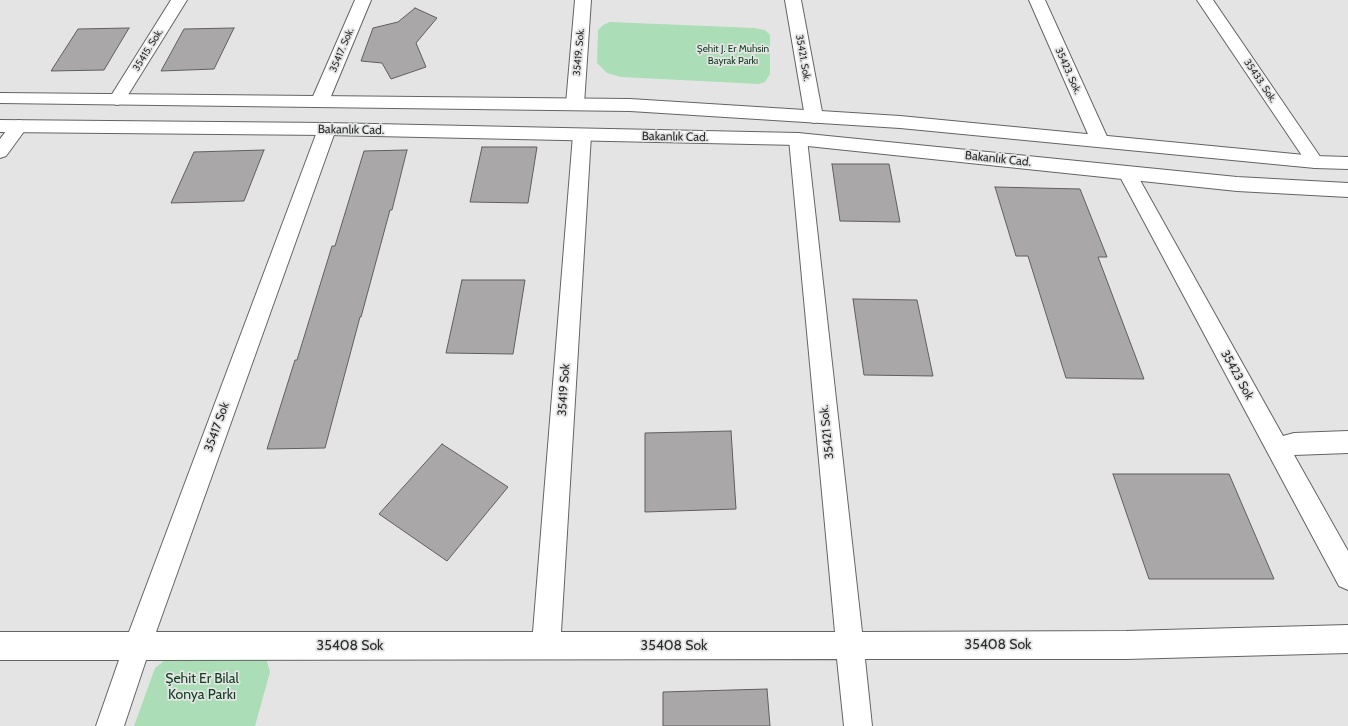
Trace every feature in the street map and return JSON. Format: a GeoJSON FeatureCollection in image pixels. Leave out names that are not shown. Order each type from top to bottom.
{"type":"FeatureCollection","features":[{"type":"Feature","properties":{"kind":"street","name":"35415. Sok."},"geometry":{"type":"LineString","coordinates":[[117,99],[179,0]]}},
{"type":"Feature","properties":{"kind":"street","name":"35417. Sok."},"geometry":{"type":"LineString","coordinates":[[320,101],[363,0]]}},
{"type":"Feature","properties":{"kind":"street","name":"35419. Sok."},"geometry":{"type":"LineString","coordinates":[[575,104],[583,0]]}},
{"type":"Feature","properties":{"kind":"street","name":"35421. Sok."},"geometry":{"type":"LineString","coordinates":[[793,0],[814,117]]}},
{"type":"Feature","properties":{"kind":"street","name":"35423. Sok."},"geometry":{"type":"LineString","coordinates":[[1037,0],[1100,141]]}},
{"type":"Feature","properties":{"kind":"street","name":"35433. Sok."},"geometry":{"type":"LineString","coordinates":[[1206,0],[1315,162]]}},
{"type":"Feature","properties":{"kind":"street"},"geometry":{"type":"LineString","coordinates":[[0,98],[630,105],[900,122],[1315,162],[1348,163]]}},
{"type":"Feature","properties":{"kind":"street","name":"Bakanlık Cad."},"geometry":{"type":"LineString","coordinates":[[0,126],[327,129],[798,139],[1237,184],[1348,190]]}},
{"type":"Feature","properties":{"kind":"street"},"geometry":{"type":"LineString","coordinates":[[0,152],[19,126]]}},
{"type":"Feature","properties":{"kind":"street","name":"35417 Sok"},"geometry":{"type":"LineString","coordinates":[[110,726],[137,646],[327,129]]}},
{"type":"Feature","properties":{"kind":"street","name":"35419 Sok"},"geometry":{"type":"LineString","coordinates":[[546,646],[582,135]]}},
{"type":"Feature","properties":{"kind":"street","name":"35421 Sok."},"geometry":{"type":"LineString","coordinates":[[798,139],[858,726]]}},
{"type":"Feature","properties":{"kind":"street","name":"35423 Sok"},"geometry":{"type":"LineString","coordinates":[[1127,173],[1348,577]]}},
{"type":"Feature","properties":{"kind":"street"},"geometry":{"type":"LineString","coordinates":[[1277,448],[1294,444],[1348,442]]}},
{"type":"Feature","properties":{"kind":"street","name":"35408 Sok"},"geometry":{"type":"LineString","coordinates":[[0,646],[1126,645],[1348,639]]}},
{"type":"Feature","properties":{"kind":"green space","name":"Şehit J. Er Muhsin Bayrak Parkı"},"geometry":{"type":"Polygon","coordinates":[[[610,22],[754,28],[765,30],[770,35],[770,74],[765,82],[759,84],[621,77],[607,73],[597,63],[598,30],[603,25],[610,22]]]}},
{"type":"Feature","properties":{"kind":"green space","name":"Şehit Er Bilal Konya Parkı"},"geometry":{"type":"Polygon","coordinates":[[[174,653],[265,654],[270,672],[255,726],[134,726],[155,668],[174,653]]]}},
{"type":"Feature","properties":{"kind":"building"},"geometry":{"type":"Polygon","coordinates":[[[415,8],[437,18],[416,43],[426,67],[391,79],[382,63],[361,61],[373,28],[398,22],[415,8]]]}},
{"type":"Feature","properties":{"kind":"building"},"geometry":{"type":"Polygon","coordinates":[[[129,28],[104,70],[51,71],[78,29],[129,28]]]}},
{"type":"Feature","properties":{"kind":"building"},"geometry":{"type":"Polygon","coordinates":[[[234,28],[214,69],[161,71],[184,29],[234,28]]]}},
{"type":"Feature","properties":{"kind":"building"},"geometry":{"type":"Polygon","coordinates":[[[482,147],[537,147],[528,203],[470,202],[482,147]]]}},
{"type":"Feature","properties":{"kind":"building"},"geometry":{"type":"Polygon","coordinates":[[[264,150],[244,201],[171,203],[194,152],[264,150]]]}},
{"type":"Feature","properties":{"kind":"building"},"geometry":{"type":"Polygon","coordinates":[[[407,150],[392,210],[390,210],[325,448],[267,449],[295,360],[297,360],[332,246],[335,246],[364,151],[407,150]]]}},
{"type":"Feature","properties":{"kind":"building"},"geometry":{"type":"Polygon","coordinates":[[[832,164],[889,164],[900,222],[840,221],[832,164]]]}},
{"type":"Feature","properties":{"kind":"building"},"geometry":{"type":"Polygon","coordinates":[[[995,187],[1080,189],[1107,257],[1098,257],[1144,379],[1066,378],[1028,256],[1016,256],[995,187]]]}},
{"type":"Feature","properties":{"kind":"building"},"geometry":{"type":"Polygon","coordinates":[[[462,280],[525,280],[513,354],[446,353],[462,280]]]}},
{"type":"Feature","properties":{"kind":"building"},"geometry":{"type":"Polygon","coordinates":[[[853,299],[917,300],[933,376],[864,375],[853,299]]]}},
{"type":"Feature","properties":{"kind":"building"},"geometry":{"type":"Polygon","coordinates":[[[731,431],[736,509],[645,512],[645,433],[731,431]]]}},
{"type":"Feature","properties":{"kind":"building"},"geometry":{"type":"Polygon","coordinates":[[[442,444],[508,487],[447,561],[379,514],[442,444]]]}},
{"type":"Feature","properties":{"kind":"building"},"geometry":{"type":"Polygon","coordinates":[[[1113,474],[1229,474],[1274,579],[1149,579],[1113,474]]]}},
{"type":"Feature","properties":{"kind":"building"},"geometry":{"type":"Polygon","coordinates":[[[767,689],[770,726],[663,726],[663,692],[767,689]]]}}]}
